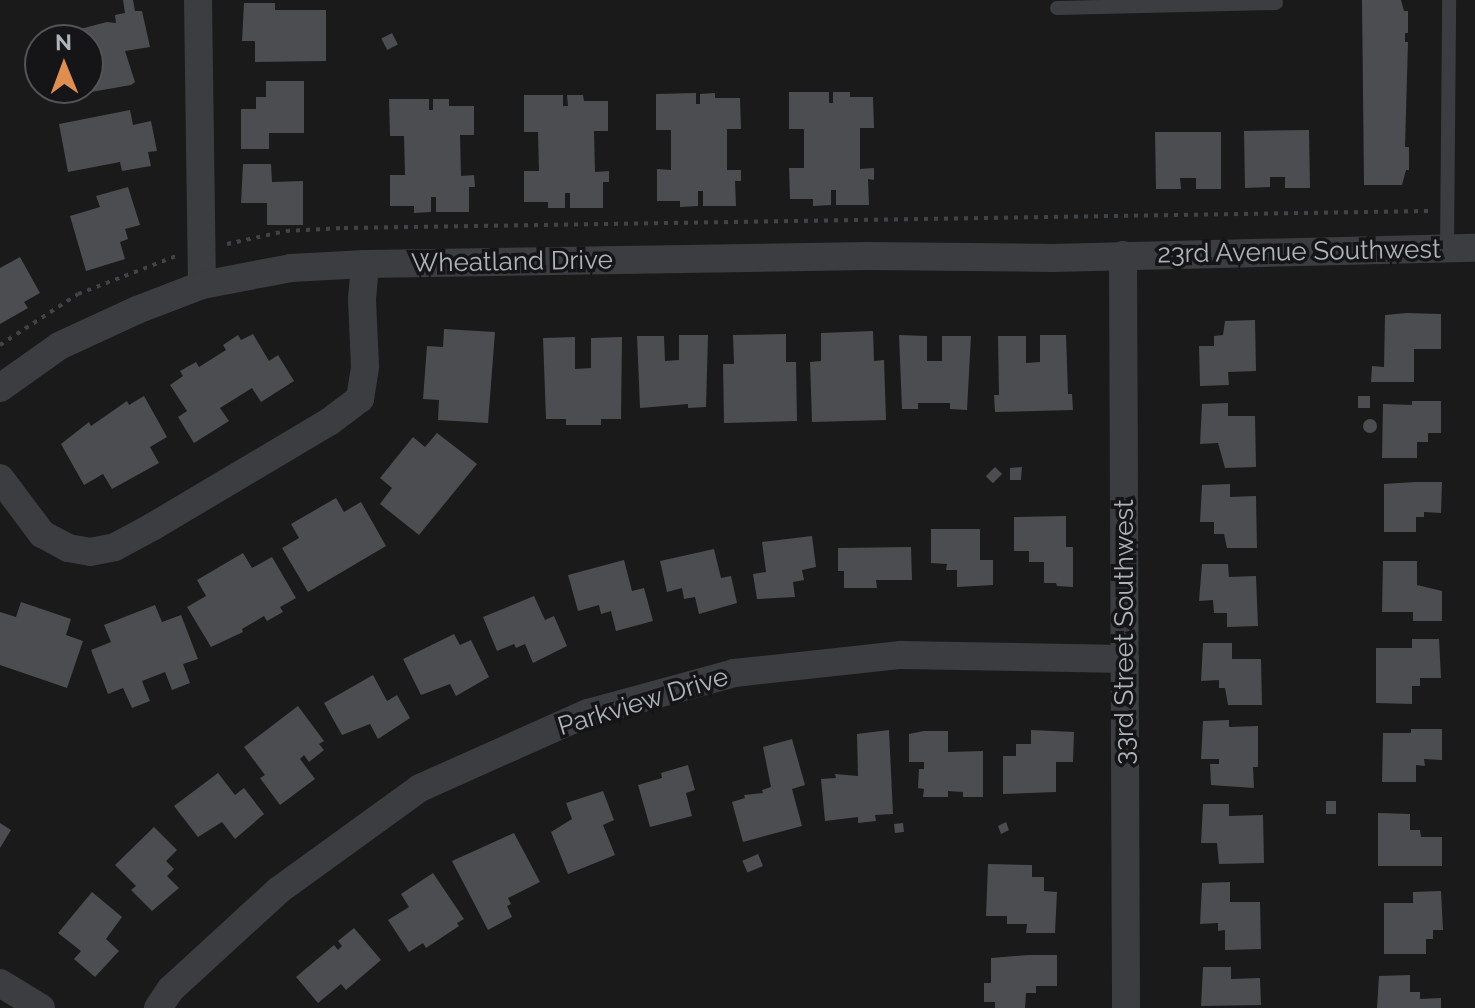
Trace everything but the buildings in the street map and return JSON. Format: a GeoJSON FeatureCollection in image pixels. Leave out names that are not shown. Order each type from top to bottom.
{"type":"FeatureCollection","features":[{"type":"Feature","properties":{"kind":"street"},"geometry":{"type":"LineString","coordinates":[[198,0],[202,285]]}},
{"type":"Feature","properties":{"kind":"street","name":"23rd Avenue Southwest"},"geometry":{"type":"LineString","coordinates":[[1052,258],[1461,248]]}},
{"type":"Feature","properties":{"kind":"street","name":"33rd Street Southwest"},"geometry":{"type":"LineString","coordinates":[[1123,255],[1126,1008]]}},
{"type":"Feature","properties":{"kind":"street","name":"Wheatland Drive"},"geometry":{"type":"LineString","coordinates":[[0,388],[59,346],[202,285],[291,268],[365,264],[869,256],[1052,258]]}},
{"type":"Feature","properties":{"kind":"street"},"geometry":{"type":"LineString","coordinates":[[0,478],[42,534],[68,548],[90,552],[115,547],[152,527],[329,422],[360,399],[365,366],[362,299],[365,264]]}},
{"type":"Feature","properties":{"kind":"street","name":"Parkview Drive"},"geometry":{"type":"LineString","coordinates":[[158,1008],[171,989],[279,890],[420,788],[588,713],[734,673],[901,655],[1125,659]]}},
{"type":"Feature","properties":{"kind":"street"},"geometry":{"type":"LineString","coordinates":[[0,983],[41,1008]]}},
{"type":"Feature","properties":{"kind":"lane"},"geometry":{"type":"LineString","coordinates":[[1449,0],[1461,248]]}},
{"type":"Feature","properties":{"kind":"lane"},"geometry":{"type":"LineString","coordinates":[[1057,8],[1276,3]]}}]}
